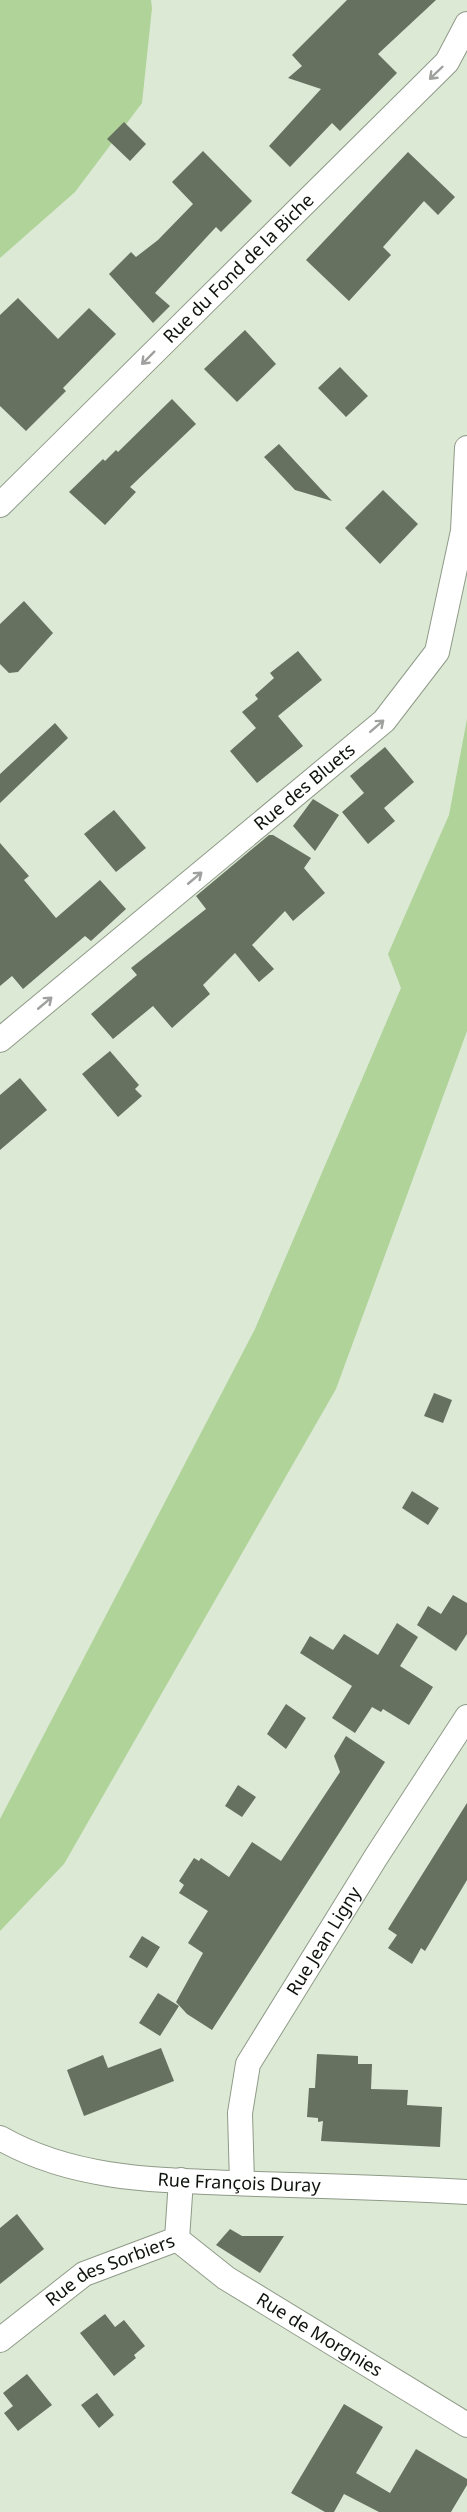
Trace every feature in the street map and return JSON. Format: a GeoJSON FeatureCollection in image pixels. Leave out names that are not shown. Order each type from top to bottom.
{"type":"FeatureCollection","features":[{"type":"Feature","properties":{"kind":"street","name":"Rue du Fond de la Biche"},"geometry":{"type":"LineString","coordinates":[[0,505],[447,62],[467,24]]}},
{"type":"Feature","properties":{"kind":"street","name":"Rue des Bluets"},"geometry":{"type":"LineString","coordinates":[[0,1040],[384,721],[437,652],[463,531],[467,448]]}},
{"type":"Feature","properties":{"kind":"street","name":"Rue Jean Ligny"},"geometry":{"type":"LineString","coordinates":[[242,2183],[240,2113],[248,2064],[376,1857],[467,1717]]}},
{"type":"Feature","properties":{"kind":"street","name":"Rue François Duray"},"geometry":{"type":"LineString","coordinates":[[8,2142],[58,2165],[92,2172],[181,2180],[467,2192]]}},
{"type":"Feature","properties":{"kind":"street","name":"Rue des Sorbiers"},"geometry":{"type":"LineString","coordinates":[[0,2340],[84,2274],[177,2239],[181,2180]]}},
{"type":"Feature","properties":{"kind":"street","name":"Rue de Morgnies"},"geometry":{"type":"LineString","coordinates":[[177,2239],[226,2278],[467,2426]]}},
{"type":"Feature","properties":{"kind":"green space"},"geometry":{"type":"Polygon","coordinates":[[[0,0],[151,0],[152,8],[142,103],[75,192],[0,258],[0,0]]]}},
{"type":"Feature","properties":{"kind":"green space"},"geometry":{"type":"Polygon","coordinates":[[[467,719],[467,1031],[336,1389],[64,1864],[0,1931],[0,1819],[255,1329],[401,988],[388,954],[449,815],[467,719]]]}},
{"type":"Feature","properties":{"kind":"building"},"geometry":{"type":"Polygon","coordinates":[[[347,0],[436,0],[378,54],[397,73],[340,131],[332,123],[290,167],[269,146],[321,89],[288,78],[302,66],[292,55],[347,0]]]}},
{"type":"Feature","properties":{"kind":"building"},"geometry":{"type":"Polygon","coordinates":[[[124,122],[146,144],[130,161],[107,139],[124,122]]]}},
{"type":"Feature","properties":{"kind":"building"},"geometry":{"type":"Polygon","coordinates":[[[203,151],[252,201],[221,232],[216,227],[155,293],[170,306],[153,323],[109,274],[131,252],[136,257],[158,240],[193,204],[172,182],[203,151]]]}},
{"type":"Feature","properties":{"kind":"building"},"geometry":{"type":"Polygon","coordinates":[[[408,152],[455,197],[438,215],[424,201],[383,247],[391,255],[349,301],[306,260],[408,152]]]}},
{"type":"Feature","properties":{"kind":"building"},"geometry":{"type":"Polygon","coordinates":[[[18,298],[58,339],[89,308],[116,334],[63,388],[66,391],[26,431],[0,406],[0,315],[18,298]]]}},
{"type":"Feature","properties":{"kind":"building"},"geometry":{"type":"Polygon","coordinates":[[[245,330],[276,364],[237,402],[204,369],[245,330]]]}},
{"type":"Feature","properties":{"kind":"building"},"geometry":{"type":"Polygon","coordinates":[[[340,367],[368,396],[346,417],[318,388],[340,367]]]}},
{"type":"Feature","properties":{"kind":"building"},"geometry":{"type":"Polygon","coordinates":[[[172,399],[196,424],[130,487],[136,492],[105,525],[69,492],[103,459],[105,461],[116,450],[118,452],[172,399]]]}},
{"type":"Feature","properties":{"kind":"building"},"geometry":{"type":"Polygon","coordinates":[[[279,444],[332,501],[295,490],[264,457],[279,444]]]}},
{"type":"Feature","properties":{"kind":"building"},"geometry":{"type":"Polygon","coordinates":[[[383,490],[418,524],[380,564],[345,528],[383,490]]]}},
{"type":"Feature","properties":{"kind":"building"},"geometry":{"type":"Polygon","coordinates":[[[24,601],[53,633],[18,672],[9,673],[0,664],[0,624],[24,601]]]}},
{"type":"Feature","properties":{"kind":"building"},"geometry":{"type":"Polygon","coordinates":[[[298,651],[322,680],[278,716],[303,746],[257,783],[230,751],[256,728],[242,712],[258,699],[255,695],[274,678],[270,673],[298,651]]]}},
{"type":"Feature","properties":{"kind":"building"},"geometry":{"type":"Polygon","coordinates":[[[55,723],[68,738],[0,803],[0,774],[55,723]]]}},
{"type":"Feature","properties":{"kind":"building"},"geometry":{"type":"Polygon","coordinates":[[[385,747],[414,782],[384,808],[395,821],[368,844],[342,812],[364,793],[350,776],[385,747]]]}},
{"type":"Feature","properties":{"kind":"building"},"geometry":{"type":"Polygon","coordinates":[[[313,799],[339,815],[315,851],[293,826],[313,799]]]}},
{"type":"Feature","properties":{"kind":"building"},"geometry":{"type":"Polygon","coordinates":[[[114,810],[146,848],[116,872],[84,834],[114,810]]]}},
{"type":"Feature","properties":{"kind":"building"},"geometry":{"type":"Polygon","coordinates":[[[269,835],[273,835],[311,858],[304,868],[325,893],[293,921],[285,911],[252,945],[274,969],[259,982],[235,953],[203,985],[210,994],[172,1028],[153,1006],[113,1039],[91,1014],[137,975],[131,968],[206,909],[196,896],[269,835]]]}},
{"type":"Feature","properties":{"kind":"building"},"geometry":{"type":"Polygon","coordinates":[[[0,843],[29,876],[24,880],[56,918],[100,880],[126,909],[91,941],[85,936],[23,989],[12,976],[0,986],[0,843]]]}},
{"type":"Feature","properties":{"kind":"building"},"geometry":{"type":"Polygon","coordinates":[[[110,1051],[139,1085],[135,1089],[142,1096],[118,1117],[82,1074],[110,1051]]]}},
{"type":"Feature","properties":{"kind":"building"},"geometry":{"type":"Polygon","coordinates":[[[20,1078],[47,1110],[0,1150],[0,1095],[20,1078]]]}},
{"type":"Feature","properties":{"kind":"building"},"geometry":{"type":"Polygon","coordinates":[[[434,1393],[452,1400],[443,1423],[424,1416],[434,1393]]]}},
{"type":"Feature","properties":{"kind":"building"},"geometry":{"type":"Polygon","coordinates":[[[412,1491],[439,1508],[428,1525],[402,1508],[412,1491]]]}},
{"type":"Feature","properties":{"kind":"building"},"geometry":{"type":"Polygon","coordinates":[[[453,1595],[467,1603],[467,1634],[456,1651],[417,1625],[428,1606],[441,1614],[453,1595]]]}},
{"type":"Feature","properties":{"kind":"building"},"geometry":{"type":"Polygon","coordinates":[[[397,1623],[418,1637],[400,1666],[433,1687],[409,1725],[383,1709],[381,1712],[372,1707],[355,1733],[332,1718],[352,1686],[300,1653],[310,1636],[333,1650],[344,1634],[378,1655],[397,1623]]]}},
{"type":"Feature","properties":{"kind":"building"},"geometry":{"type":"Polygon","coordinates":[[[286,1704],[306,1718],[286,1749],[267,1734],[286,1704]]]}},
{"type":"Feature","properties":{"kind":"building"},"geometry":{"type":"Polygon","coordinates":[[[346,1736],[385,1762],[212,2030],[187,2014],[176,2002],[203,1953],[188,1943],[208,1911],[179,1893],[184,1885],[179,1881],[194,1858],[199,1861],[201,1858],[229,1877],[252,1842],[281,1861],[340,1772],[334,1756],[346,1736]]]}},
{"type":"Feature","properties":{"kind":"building"},"geometry":{"type":"Polygon","coordinates":[[[238,1785],[256,1797],[242,1817],[225,1806],[238,1785]]]}},
{"type":"Feature","properties":{"kind":"building"},"geometry":{"type":"Polygon","coordinates":[[[467,1803],[467,1880],[425,1951],[421,1948],[412,1964],[388,1948],[397,1935],[388,1929],[467,1803]]]}},
{"type":"Feature","properties":{"kind":"building"},"geometry":{"type":"Polygon","coordinates":[[[142,1936],[160,1947],[147,1968],[129,1957],[142,1936]]]}},
{"type":"Feature","properties":{"kind":"building"},"geometry":{"type":"Polygon","coordinates":[[[158,1993],[179,2006],[160,2036],[139,2023],[158,1993]]]}},
{"type":"Feature","properties":{"kind":"building"},"geometry":{"type":"Polygon","coordinates":[[[161,2048],[174,2081],[84,2116],[67,2070],[103,2055],[108,2068],[161,2048]]]}},
{"type":"Feature","properties":{"kind":"building"},"geometry":{"type":"Polygon","coordinates":[[[317,2054],[358,2056],[358,2064],[372,2064],[371,2089],[408,2090],[407,2105],[442,2107],[440,2147],[321,2141],[323,2121],[318,2122],[318,2118],[307,2117],[309,2088],[315,2088],[317,2054]]]}},
{"type":"Feature","properties":{"kind":"building"},"geometry":{"type":"Polygon","coordinates":[[[17,2214],[44,2249],[0,2284],[0,2228],[17,2214]]]}},
{"type":"Feature","properties":{"kind":"building"},"geometry":{"type":"Polygon","coordinates":[[[230,2229],[242,2236],[284,2236],[260,2273],[216,2245],[230,2229]]]}},
{"type":"Feature","properties":{"kind":"building"},"geometry":{"type":"Polygon","coordinates":[[[105,2314],[115,2327],[124,2320],[145,2346],[134,2355],[136,2358],[114,2376],[80,2333],[105,2314]]]}},
{"type":"Feature","properties":{"kind":"building"},"geometry":{"type":"Polygon","coordinates":[[[27,2374],[52,2405],[18,2431],[4,2413],[13,2406],[3,2393],[27,2374]]]}},
{"type":"Feature","properties":{"kind":"building"},"geometry":{"type":"Polygon","coordinates":[[[97,2393],[114,2415],[99,2428],[81,2405],[97,2393]]]}},
{"type":"Feature","properties":{"kind":"building"},"geometry":{"type":"Polygon","coordinates":[[[344,2404],[383,2427],[356,2473],[390,2493],[416,2449],[467,2479],[467,2485],[451,2512],[379,2512],[344,2494],[334,2512],[325,2512],[291,2493],[344,2404]]]}}]}
